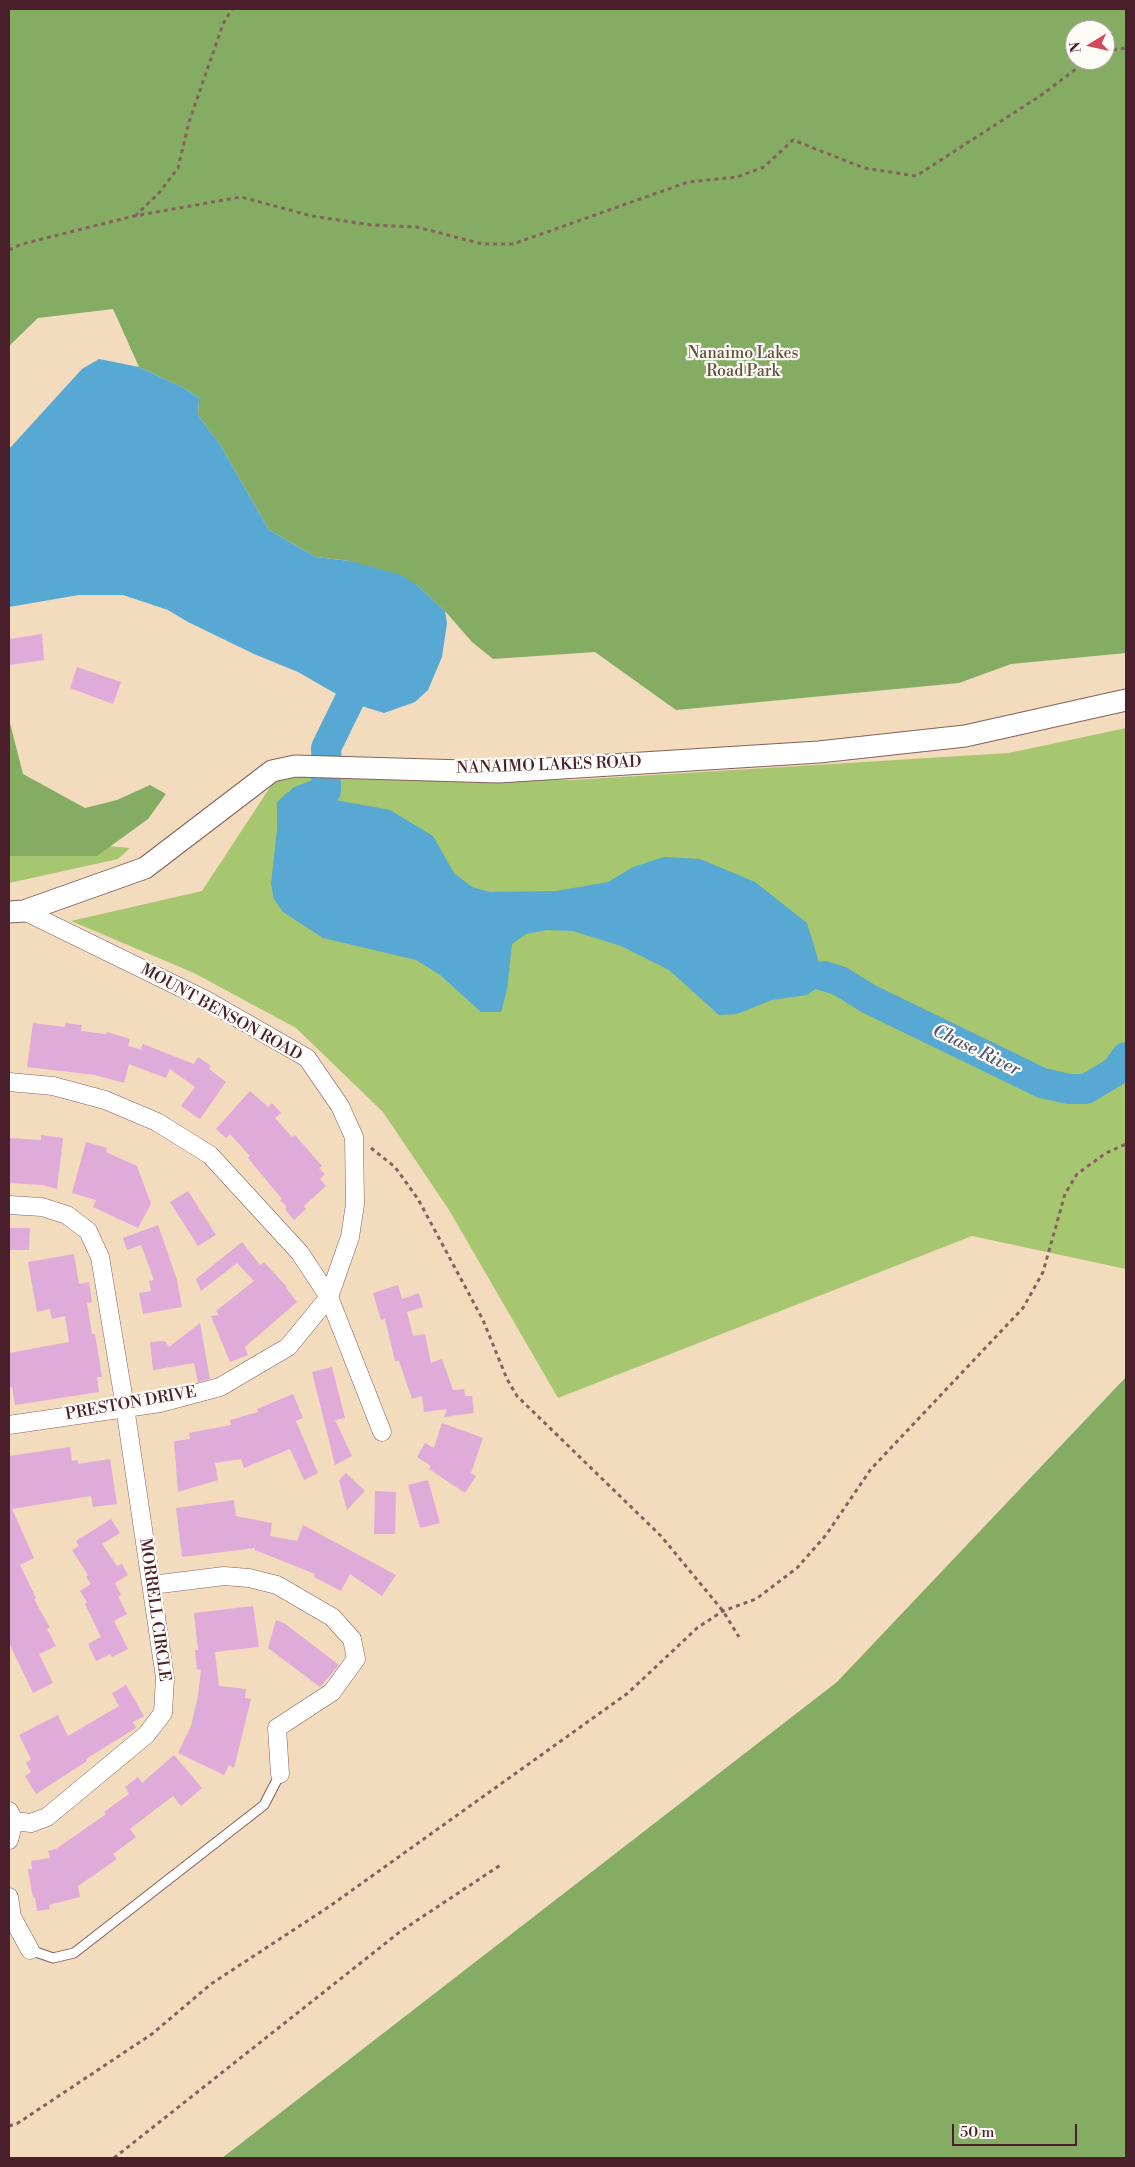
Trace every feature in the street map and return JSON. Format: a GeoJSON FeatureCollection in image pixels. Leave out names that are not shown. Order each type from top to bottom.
{"type":"FeatureCollection","features":[{"type":"Feature","properties":{"kind":"street","name":"NANAIMO LAKES ROAD"},"geometry":{"type":"LineString","coordinates":[[16,912],[146,868],[272,771],[295,766],[498,772],[818,752],[965,736],[1126,700]]}},
{"type":"Feature","properties":{"kind":"street","name":"MOUNT BENSON ROAD"},"geometry":{"type":"LineString","coordinates":[[16,912],[206,1000],[307,1058],[340,1106],[354,1137],[355,1171]]}},
{"type":"Feature","properties":{"kind":"street"},"geometry":{"type":"LineString","coordinates":[[9,1082],[53,1086],[105,1100],[157,1122],[210,1155],[300,1253],[329,1298],[382,1432]]}},
{"type":"Feature","properties":{"kind":"street","name":"PRESTON DRIVE"},"geometry":{"type":"LineString","coordinates":[[9,1425],[160,1403],[220,1387],[288,1347],[329,1298],[350,1237],[355,1204],[355,1171]]}},
{"type":"Feature","properties":{"kind":"street","name":"MORRELL CIRCLE"},"geometry":{"type":"LineString","coordinates":[[9,1205],[42,1207],[68,1215],[88,1231],[100,1257],[125,1407],[165,1678],[163,1713],[146,1735],[47,1817],[31,1824],[12,1816],[9,1840]]}},
{"type":"Feature","properties":{"kind":"street"},"geometry":{"type":"LineString","coordinates":[[152,1585],[224,1576],[249,1578],[277,1585],[332,1617],[352,1639],[356,1659],[332,1692],[277,1728],[280,1774]]}},
{"type":"Feature","properties":{"kind":"street"},"geometry":{"type":"LineString","coordinates":[[9,1897],[12,1917],[30,1950]]}},
{"type":"Feature","properties":{"kind":"lane"},"geometry":{"type":"LineString","coordinates":[[30,1950],[53,1958],[74,1953],[264,1805],[280,1774]]}},
{"type":"Feature","properties":{"kind":"path"},"geometry":{"type":"LineString","coordinates":[[134,216],[159,193],[178,168],[189,122],[223,24],[232,9]]}},
{"type":"Feature","properties":{"kind":"path"},"geometry":{"type":"LineString","coordinates":[[9,250],[22,244],[134,216],[241,197],[312,216],[371,225],[417,226],[482,244],[513,244],[688,182],[737,178],[764,167],[793,140],[864,168],[916,176],[1040,96],[1075,70]]}},
{"type":"Feature","properties":{"kind":"path"},"geometry":{"type":"LineString","coordinates":[[351,1132],[395,1167],[418,1199],[483,1320],[507,1380],[518,1396],[661,1536],[723,1611],[739,1637]]}},
{"type":"Feature","properties":{"kind":"path"},"geometry":{"type":"LineString","coordinates":[[9,2126],[18,2123],[152,2034],[212,1984],[330,1906],[628,1693],[698,1628],[723,1611],[756,1599],[797,1568],[826,1535],[871,1469],[1023,1308],[1042,1272],[1065,1194],[1077,1174],[1106,1153],[1126,1144]]}},
{"type":"Feature","properties":{"kind":"path"},"geometry":{"type":"LineString","coordinates":[[114,2158],[401,1931],[502,1864]]}},
{"type":"Feature","properties":{"kind":"green space","name":"Nanaimo Lakes Road Park"},"geometry":{"type":"Polygon","coordinates":[[[9,9],[1126,9],[1126,653],[1011,664],[959,683],[676,710],[595,652],[493,659],[472,642],[445,611],[417,585],[350,561],[316,557],[269,530],[221,446],[198,415],[199,398],[184,388],[139,367],[113,309],[38,318],[9,346],[9,9]]]}},
{"type":"Feature","properties":{"kind":"green space"},"geometry":{"type":"Polygon","coordinates":[[[9,719],[23,774],[85,808],[117,800],[150,785],[166,794],[148,819],[97,856],[9,856],[9,719]]]}},
{"type":"Feature","properties":{"kind":"green space"},"geometry":{"type":"Polygon","coordinates":[[[1126,728],[1126,1269],[972,1236],[558,1398],[449,1210],[383,1112],[296,1028],[194,973],[71,921],[202,891],[280,772],[572,780],[1009,753],[1126,728]]]}},
{"type":"Feature","properties":{"kind":"green space"},"geometry":{"type":"Polygon","coordinates":[[[9,810],[108,846],[130,848],[118,859],[9,883],[9,810]]]}},
{"type":"Feature","properties":{"kind":"green space"},"geometry":{"type":"Polygon","coordinates":[[[1126,1377],[1126,2158],[222,2158],[837,1682],[1126,1377]]]}},
{"type":"Feature","properties":{"kind":"water"},"geometry":{"type":"Polygon","coordinates":[[[99,359],[139,367],[184,388],[199,398],[198,415],[221,446],[269,530],[316,557],[350,561],[401,575],[417,585],[445,611],[447,623],[442,657],[428,690],[415,702],[384,713],[352,703],[298,672],[254,654],[188,622],[168,610],[123,595],[79,595],[9,607],[9,449],[82,369],[99,359]]]}},
{"type":"Feature","properties":{"kind":"water"},"geometry":{"type":"Polygon","coordinates":[[[288,792],[302,800],[335,800],[390,810],[433,836],[454,873],[472,887],[490,892],[556,891],[608,882],[633,867],[664,857],[700,859],[755,882],[807,923],[825,982],[807,995],[772,1000],[737,1014],[719,1015],[669,970],[621,946],[573,931],[547,930],[526,934],[512,944],[507,990],[501,1012],[481,1012],[439,974],[416,960],[323,938],[283,912],[274,899],[271,884],[277,830],[277,802],[288,792]]]}},
{"type":"Feature","properties":{"kind":"building"},"geometry":{"type":"Polygon","coordinates":[[[42,634],[44,660],[9,665],[9,639],[42,634]]]}},
{"type":"Feature","properties":{"kind":"building"},"geometry":{"type":"Polygon","coordinates":[[[77,667],[121,682],[113,704],[70,688],[77,667]]]}},
{"type":"Feature","properties":{"kind":"building"},"geometry":{"type":"Polygon","coordinates":[[[33,1023],[65,1027],[65,1023],[82,1025],[81,1031],[106,1034],[107,1032],[130,1039],[128,1046],[143,1050],[141,1048],[143,1044],[194,1064],[198,1057],[211,1066],[209,1069],[226,1082],[200,1119],[181,1106],[195,1087],[170,1069],[166,1078],[129,1064],[124,1083],[95,1075],[27,1067],[33,1023]]]}},
{"type":"Feature","properties":{"kind":"building"},"geometry":{"type":"Polygon","coordinates":[[[250,1091],[268,1107],[272,1103],[281,1113],[275,1118],[292,1137],[295,1135],[322,1166],[319,1168],[325,1174],[320,1179],[326,1186],[304,1206],[306,1209],[294,1220],[285,1209],[287,1207],[280,1200],[282,1199],[248,1158],[250,1156],[230,1134],[226,1138],[216,1129],[250,1091]]]}},
{"type":"Feature","properties":{"kind":"building"},"geometry":{"type":"Polygon","coordinates":[[[41,1135],[63,1138],[57,1189],[43,1185],[9,1183],[9,1138],[41,1140],[41,1135]]]}},
{"type":"Feature","properties":{"kind":"building"},"geometry":{"type":"Polygon","coordinates":[[[86,1142],[107,1148],[106,1152],[137,1166],[151,1204],[138,1228],[93,1207],[96,1200],[72,1193],[86,1142]]]}},
{"type":"Feature","properties":{"kind":"building"},"geometry":{"type":"Polygon","coordinates":[[[188,1191],[216,1235],[198,1246],[170,1202],[188,1191]]]}},
{"type":"Feature","properties":{"kind":"building"},"geometry":{"type":"Polygon","coordinates":[[[158,1225],[177,1280],[182,1307],[143,1314],[139,1293],[151,1291],[149,1281],[154,1280],[141,1245],[127,1250],[123,1238],[158,1225]]]}},
{"type":"Feature","properties":{"kind":"building"},"geometry":{"type":"Polygon","coordinates":[[[9,1228],[30,1228],[29,1250],[9,1250],[9,1228]]]}},
{"type":"Feature","properties":{"kind":"building"},"geometry":{"type":"Polygon","coordinates":[[[242,1242],[260,1265],[264,1262],[287,1287],[297,1302],[245,1347],[248,1355],[230,1362],[211,1316],[219,1315],[216,1311],[254,1281],[237,1263],[201,1291],[196,1279],[242,1242]]]}},
{"type":"Feature","properties":{"kind":"building"},"geometry":{"type":"Polygon","coordinates":[[[74,1254],[79,1284],[89,1282],[92,1302],[87,1303],[92,1334],[95,1334],[102,1377],[97,1377],[99,1392],[15,1405],[12,1387],[9,1388],[9,1353],[69,1342],[65,1316],[52,1319],[50,1309],[37,1312],[28,1262],[74,1254]]]}},
{"type":"Feature","properties":{"kind":"building"},"geometry":{"type":"Polygon","coordinates":[[[398,1285],[402,1299],[419,1293],[423,1307],[407,1312],[413,1336],[425,1334],[431,1363],[442,1359],[453,1390],[464,1389],[465,1396],[472,1396],[474,1413],[444,1417],[447,1409],[424,1412],[422,1396],[412,1399],[399,1361],[395,1361],[385,1319],[381,1320],[373,1293],[398,1285]]]}},
{"type":"Feature","properties":{"kind":"building"},"geometry":{"type":"Polygon","coordinates":[[[200,1323],[210,1379],[198,1382],[194,1363],[153,1370],[150,1342],[165,1341],[169,1347],[200,1323]]]}},
{"type":"Feature","properties":{"kind":"building"},"geometry":{"type":"Polygon","coordinates":[[[332,1367],[345,1418],[335,1420],[352,1456],[335,1465],[312,1372],[332,1367]]]}},
{"type":"Feature","properties":{"kind":"building"},"geometry":{"type":"Polygon","coordinates":[[[293,1394],[303,1418],[296,1421],[318,1473],[304,1480],[290,1449],[244,1468],[241,1459],[215,1463],[218,1480],[178,1492],[174,1441],[190,1439],[189,1433],[231,1425],[230,1420],[258,1412],[257,1409],[293,1394]]]}},
{"type":"Feature","properties":{"kind":"building"},"geometry":{"type":"Polygon","coordinates":[[[442,1423],[483,1438],[471,1473],[476,1476],[465,1493],[429,1469],[431,1466],[417,1457],[425,1443],[434,1448],[442,1423]]]}},
{"type":"Feature","properties":{"kind":"building"},"geometry":{"type":"Polygon","coordinates":[[[70,1447],[72,1461],[78,1460],[78,1464],[110,1459],[117,1504],[93,1507],[91,1496],[12,1509],[34,1558],[20,1565],[36,1598],[34,1599],[50,1628],[47,1629],[56,1646],[39,1654],[53,1683],[33,1693],[9,1643],[9,1456],[70,1447]]]}},
{"type":"Feature","properties":{"kind":"building"},"geometry":{"type":"Polygon","coordinates":[[[346,1473],[365,1491],[347,1510],[339,1480],[346,1473]]]}},
{"type":"Feature","properties":{"kind":"building"},"geometry":{"type":"Polygon","coordinates":[[[428,1480],[440,1523],[420,1528],[408,1485],[428,1480]]]}},
{"type":"Feature","properties":{"kind":"building"},"geometry":{"type":"Polygon","coordinates":[[[375,1491],[396,1492],[395,1534],[374,1534],[375,1491]]]}},
{"type":"Feature","properties":{"kind":"building"},"geometry":{"type":"Polygon","coordinates":[[[234,1500],[236,1516],[272,1523],[270,1536],[297,1541],[303,1525],[396,1575],[382,1596],[350,1574],[341,1591],[314,1577],[315,1574],[255,1550],[255,1548],[182,1557],[176,1508],[234,1500]]]}},
{"type":"Feature","properties":{"kind":"building"},"geometry":{"type":"Polygon","coordinates":[[[111,1519],[120,1533],[102,1544],[117,1566],[122,1564],[128,1575],[115,1583],[121,1595],[118,1596],[127,1614],[114,1621],[128,1649],[112,1657],[110,1654],[96,1661],[88,1644],[101,1637],[85,1604],[87,1602],[80,1591],[91,1584],[86,1577],[88,1575],[72,1550],[79,1546],[76,1541],[111,1519]]]}},
{"type":"Feature","properties":{"kind":"building"},"geometry":{"type":"Polygon","coordinates":[[[253,1606],[259,1647],[215,1652],[219,1686],[246,1689],[245,1698],[251,1699],[234,1768],[229,1765],[224,1775],[178,1753],[191,1726],[198,1696],[201,1669],[197,1670],[195,1650],[198,1650],[194,1613],[253,1606]]]}},
{"type":"Feature","properties":{"kind":"building"},"geometry":{"type":"Polygon","coordinates":[[[276,1620],[284,1623],[339,1665],[320,1687],[268,1648],[276,1620]]]}},
{"type":"Feature","properties":{"kind":"building"},"geometry":{"type":"Polygon","coordinates":[[[126,1685],[144,1716],[133,1722],[136,1728],[86,1759],[87,1761],[36,1794],[25,1776],[31,1772],[26,1763],[31,1759],[19,1735],[58,1715],[68,1736],[119,1706],[112,1693],[126,1685]]]}},
{"type":"Feature","properties":{"kind":"building"},"geometry":{"type":"Polygon","coordinates":[[[174,1755],[202,1788],[181,1806],[173,1796],[130,1829],[136,1837],[113,1854],[117,1859],[78,1886],[80,1897],[49,1905],[50,1909],[37,1911],[28,1869],[32,1869],[31,1861],[50,1858],[48,1851],[56,1849],[106,1814],[104,1812],[129,1794],[125,1787],[138,1777],[142,1783],[174,1755]]]}},
{"type":"Feature","properties":{"kind":"waterway","name":"Chase River"},"geometry":{"type":"LineString","coordinates":[[327,765],[326,748],[349,701]]}},
{"type":"Feature","properties":{"kind":"waterway","name":"Chase River"},"geometry":{"type":"LineString","coordinates":[[302,800],[326,791],[326,782]]}},
{"type":"Feature","properties":{"kind":"waterway","name":"Chase River"},"geometry":{"type":"LineString","coordinates":[[824,976],[840,981],[869,999],[1042,1083],[1069,1089],[1086,1089],[1116,1071],[1126,1057]]}}]}
